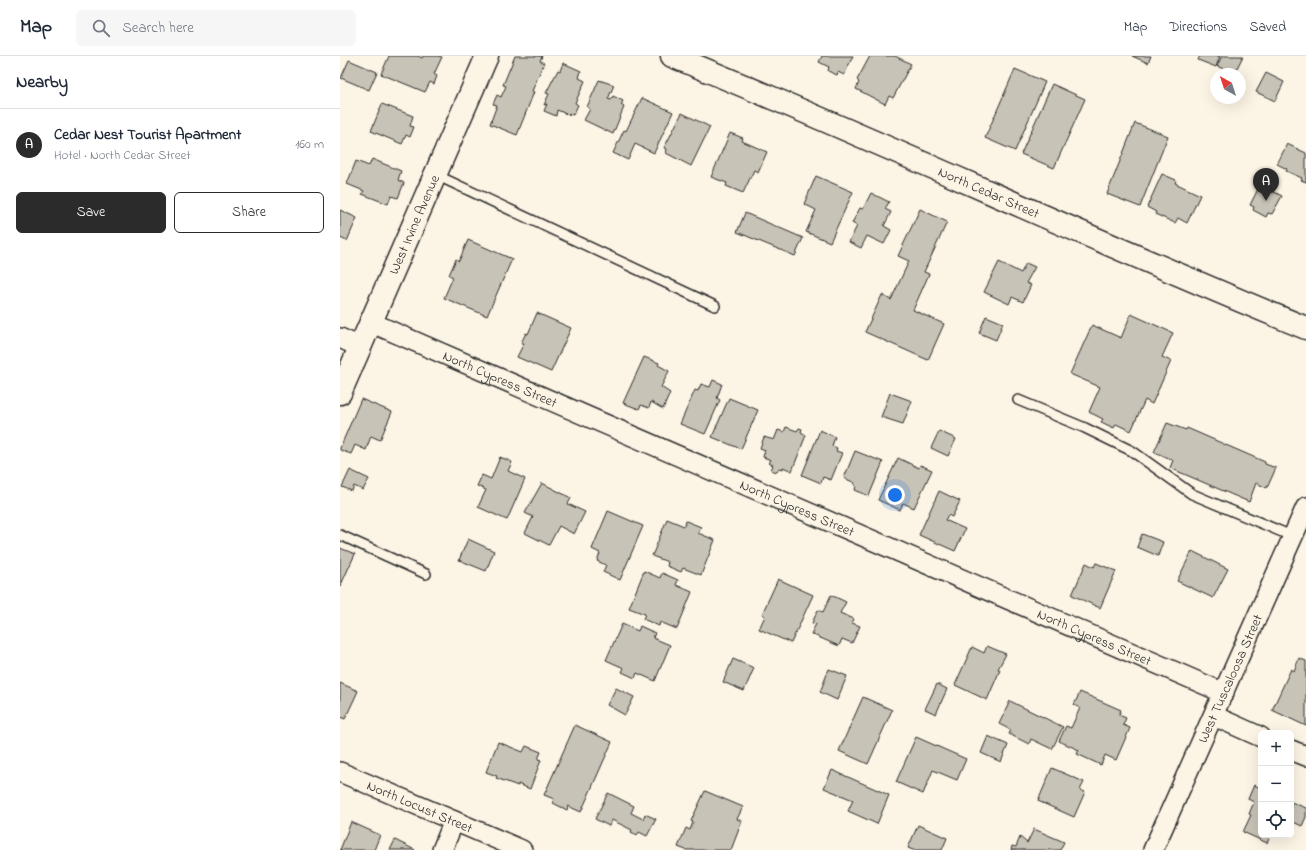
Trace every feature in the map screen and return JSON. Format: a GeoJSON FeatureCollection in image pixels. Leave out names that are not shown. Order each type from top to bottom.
{"type":"FeatureCollection","features":[{"type":"Feature","properties":{"kind":"street","name":"West Irvine Avenue"},"geometry":{"type":"LineString","coordinates":[[340,393],[434,174],[487,56]]}},
{"type":"Feature","properties":{"kind":"street","name":"North Cedar Street"},"geometry":{"type":"LineString","coordinates":[[672,56],[770,96],[1194,282],[1306,328]]}},
{"type":"Feature","properties":{"kind":"street","name":"North Cypress Street"},"geometry":{"type":"LineString","coordinates":[[370,322],[1224,693]]}},
{"type":"Feature","properties":{"kind":"street"},"geometry":{"type":"LineString","coordinates":[[340,338],[360,347]]}},
{"type":"Feature","properties":{"kind":"street","name":"West Tuscaloosa Street"},"geometry":{"type":"LineString","coordinates":[[1153,850],[1294,537],[1306,507]]}},
{"type":"Feature","properties":{"kind":"street"},"geometry":{"type":"LineString","coordinates":[[1214,716],[1258,736]]}},
{"type":"Feature","properties":{"kind":"street"},"geometry":{"type":"LineString","coordinates":[[1294,751],[1306,756]]}},
{"type":"Feature","properties":{"kind":"street","name":"North Locust Street"},"geometry":{"type":"LineString","coordinates":[[340,772],[522,850]]}},
{"type":"Feature","properties":{"kind":"street"},"geometry":{"type":"LineString","coordinates":[[442,850],[454,821]]}},
{"type":"Feature","properties":{"kind":"lane"},"geometry":{"type":"LineString","coordinates":[[434,174],[715,306]]}},
{"type":"Feature","properties":{"kind":"lane"},"geometry":{"type":"LineString","coordinates":[[1018,400],[1085,428],[1132,451],[1192,494],[1294,537]]}},
{"type":"Feature","properties":{"kind":"lane"},"geometry":{"type":"LineString","coordinates":[[340,535],[426,574]]}},
{"type":"Feature","properties":{"kind":"building"},"geometry":{"type":"Polygon","coordinates":[[[389,56],[418,56],[422,58],[423,56],[442,57],[434,74],[437,76],[434,84],[430,82],[425,92],[381,74],[389,56]]]}},
{"type":"Feature","properties":{"kind":"building"},"geometry":{"type":"Polygon","coordinates":[[[515,56],[542,56],[540,61],[544,63],[532,91],[534,92],[517,135],[490,124],[497,105],[493,104],[497,95],[501,97],[506,86],[503,85],[515,56]]]}},
{"type":"Feature","properties":{"kind":"building"},"geometry":{"type":"Polygon","coordinates":[[[822,56],[853,56],[844,75],[838,72],[837,75],[828,71],[829,67],[819,62],[822,56]]]}},
{"type":"Feature","properties":{"kind":"building"},"geometry":{"type":"Polygon","coordinates":[[[870,56],[895,56],[911,64],[893,98],[889,96],[885,104],[856,89],[859,82],[857,80],[870,56]]]}},
{"type":"Feature","properties":{"kind":"building"},"geometry":{"type":"Polygon","coordinates":[[[1132,56],[1151,56],[1148,63],[1132,56]]]}},
{"type":"Feature","properties":{"kind":"building"},"geometry":{"type":"Polygon","coordinates":[[[1200,56],[1220,56],[1216,67],[1198,60],[1200,56]]]}},
{"type":"Feature","properties":{"kind":"building"},"geometry":{"type":"Polygon","coordinates":[[[1222,56],[1243,56],[1237,68],[1221,68],[1217,66],[1222,56]]]}},
{"type":"Feature","properties":{"kind":"building"},"geometry":{"type":"Polygon","coordinates":[[[349,60],[377,72],[369,90],[341,78],[349,60]]]}},
{"type":"Feature","properties":{"kind":"building"},"geometry":{"type":"Polygon","coordinates":[[[563,63],[581,71],[579,78],[585,81],[575,103],[578,105],[573,115],[557,110],[556,116],[544,111],[547,104],[544,105],[549,94],[546,93],[558,70],[560,71],[563,63]]]}},
{"type":"Feature","properties":{"kind":"building"},"geometry":{"type":"Polygon","coordinates":[[[1015,69],[1045,82],[1015,151],[985,138],[1015,69]]]}},
{"type":"Feature","properties":{"kind":"building"},"geometry":{"type":"Polygon","coordinates":[[[1266,73],[1284,82],[1275,101],[1256,92],[1266,73]]]}},
{"type":"Feature","properties":{"kind":"building"},"geometry":{"type":"Polygon","coordinates":[[[599,80],[614,85],[608,99],[611,100],[613,96],[623,101],[621,105],[624,107],[613,134],[584,120],[590,109],[587,107],[599,80]]]}},
{"type":"Feature","properties":{"kind":"building"},"geometry":{"type":"Polygon","coordinates":[[[1052,84],[1085,99],[1054,168],[1021,154],[1052,84]]]}},
{"type":"Feature","properties":{"kind":"building"},"geometry":{"type":"Polygon","coordinates":[[[642,98],[673,112],[654,153],[635,144],[628,160],[613,153],[624,130],[626,131],[642,98]]]}},
{"type":"Feature","properties":{"kind":"building"},"geometry":{"type":"Polygon","coordinates":[[[382,104],[413,116],[410,126],[414,127],[410,137],[406,135],[402,144],[371,131],[382,104]]]}},
{"type":"Feature","properties":{"kind":"building"},"geometry":{"type":"Polygon","coordinates":[[[682,113],[710,127],[691,166],[666,153],[667,149],[664,148],[682,113]]]}},
{"type":"Feature","properties":{"kind":"building"},"geometry":{"type":"Polygon","coordinates":[[[1135,123],[1168,136],[1140,207],[1107,194],[1135,123]]]}},
{"type":"Feature","properties":{"kind":"building"},"geometry":{"type":"Polygon","coordinates":[[[730,133],[743,138],[742,141],[767,152],[758,172],[754,170],[743,193],[726,186],[727,183],[711,177],[730,133]]]}},
{"type":"Feature","properties":{"kind":"building"},"geometry":{"type":"Polygon","coordinates":[[[1287,144],[1306,153],[1306,182],[1301,180],[1302,178],[1286,171],[1287,169],[1277,164],[1287,144]]]}},
{"type":"Feature","properties":{"kind":"building"},"geometry":{"type":"Polygon","coordinates":[[[372,159],[401,171],[398,180],[404,183],[398,198],[391,196],[388,204],[362,194],[364,191],[347,184],[356,161],[369,166],[372,159]]]}},
{"type":"Feature","properties":{"kind":"building"},"geometry":{"type":"Polygon","coordinates":[[[1162,174],[1176,180],[1175,183],[1200,195],[1187,223],[1178,218],[1175,223],[1155,214],[1156,212],[1147,207],[1162,174]]]}},
{"type":"Feature","properties":{"kind":"building"},"geometry":{"type":"Polygon","coordinates":[[[816,176],[853,192],[830,242],[806,232],[816,210],[804,204],[816,176]]]}},
{"type":"Feature","properties":{"kind":"building"},"geometry":{"type":"Polygon","coordinates":[[[1260,185],[1282,196],[1272,214],[1268,213],[1266,217],[1253,210],[1254,207],[1250,205],[1260,185]]]}},
{"type":"Feature","properties":{"kind":"building"},"geometry":{"type":"Polygon","coordinates":[[[871,193],[889,202],[885,209],[891,212],[884,226],[891,230],[884,244],[867,236],[861,248],[849,242],[857,226],[852,223],[860,208],[863,209],[871,193]]]}},
{"type":"Feature","properties":{"kind":"building"},"geometry":{"type":"Polygon","coordinates":[[[920,209],[947,222],[924,272],[929,274],[913,310],[944,324],[928,360],[865,332],[882,295],[891,300],[909,261],[898,256],[920,209]]]}},
{"type":"Feature","properties":{"kind":"building"},"geometry":{"type":"Polygon","coordinates":[[[340,210],[357,218],[347,241],[340,238],[340,210]]]}},
{"type":"Feature","properties":{"kind":"building"},"geometry":{"type":"Polygon","coordinates":[[[745,213],[803,238],[795,256],[737,232],[745,213]]]}},
{"type":"Feature","properties":{"kind":"building"},"geometry":{"type":"Polygon","coordinates":[[[468,240],[512,259],[487,316],[444,298],[453,277],[449,275],[456,259],[459,261],[468,240]]]}},
{"type":"Feature","properties":{"kind":"building"},"geometry":{"type":"Polygon","coordinates":[[[999,262],[1021,273],[1026,263],[1035,267],[1026,283],[1031,285],[1023,302],[1012,297],[1009,304],[984,292],[999,262]]]}},
{"type":"Feature","properties":{"kind":"building"},"geometry":{"type":"Polygon","coordinates":[[[537,313],[571,328],[551,372],[517,357],[524,343],[521,343],[526,333],[528,334],[537,313]]]}},
{"type":"Feature","properties":{"kind":"building"},"geometry":{"type":"Polygon","coordinates":[[[1131,314],[1173,333],[1162,357],[1171,361],[1152,404],[1145,400],[1131,431],[1116,424],[1114,428],[1101,422],[1103,419],[1089,412],[1100,387],[1070,374],[1092,325],[1121,338],[1131,314]]]}},
{"type":"Feature","properties":{"kind":"building"},"geometry":{"type":"Polygon","coordinates":[[[986,316],[1003,323],[996,340],[979,333],[986,316]]]}},
{"type":"Feature","properties":{"kind":"building"},"geometry":{"type":"Polygon","coordinates":[[[644,357],[659,363],[658,365],[669,371],[661,387],[670,393],[663,409],[651,402],[649,408],[641,405],[639,409],[623,403],[644,357]]]}},
{"type":"Feature","properties":{"kind":"building"},"geometry":{"type":"Polygon","coordinates":[[[713,380],[722,384],[717,398],[720,400],[705,434],[680,424],[695,390],[698,391],[701,384],[710,387],[713,380]]]}},
{"type":"Feature","properties":{"kind":"building"},"geometry":{"type":"Polygon","coordinates":[[[890,393],[912,401],[903,424],[881,417],[890,393]]]}},
{"type":"Feature","properties":{"kind":"building"},"geometry":{"type":"Polygon","coordinates":[[[729,398],[758,410],[741,449],[712,437],[729,398]]]}},
{"type":"Feature","properties":{"kind":"building"},"geometry":{"type":"Polygon","coordinates":[[[361,399],[392,412],[380,440],[371,436],[366,450],[355,445],[351,454],[340,450],[340,448],[361,399]]]}},
{"type":"Feature","properties":{"kind":"building"},"geometry":{"type":"Polygon","coordinates":[[[1167,423],[1186,430],[1187,428],[1276,468],[1267,488],[1256,483],[1249,502],[1170,468],[1173,460],[1154,452],[1167,423]]]}},
{"type":"Feature","properties":{"kind":"building"},"geometry":{"type":"Polygon","coordinates":[[[786,427],[797,431],[799,428],[802,429],[801,432],[806,435],[792,471],[783,467],[783,469],[779,468],[777,472],[771,470],[773,465],[769,463],[771,460],[763,457],[765,450],[760,448],[764,437],[774,440],[778,430],[784,432],[786,427]]]}},
{"type":"Feature","properties":{"kind":"building"},"geometry":{"type":"Polygon","coordinates":[[[820,430],[835,437],[832,446],[837,448],[836,451],[842,453],[831,480],[823,477],[821,483],[802,475],[820,430]]]}},
{"type":"Feature","properties":{"kind":"building"},"geometry":{"type":"Polygon","coordinates":[[[939,431],[956,439],[948,456],[931,448],[939,431]]]}},
{"type":"Feature","properties":{"kind":"building"},"geometry":{"type":"Polygon","coordinates":[[[855,451],[883,462],[869,496],[855,490],[855,483],[844,478],[855,451]]]}},
{"type":"Feature","properties":{"kind":"building"},"geometry":{"type":"Polygon","coordinates":[[[500,457],[512,462],[508,471],[525,479],[507,520],[478,507],[486,490],[477,486],[482,475],[491,479],[500,457]]]}},
{"type":"Feature","properties":{"kind":"building"},"geometry":{"type":"Polygon","coordinates":[[[898,458],[919,468],[920,465],[932,470],[914,508],[903,503],[900,510],[878,500],[898,458]]]}},
{"type":"Feature","properties":{"kind":"building"},"geometry":{"type":"Polygon","coordinates":[[[350,470],[369,479],[363,490],[354,486],[352,491],[342,487],[350,470]]]}},
{"type":"Feature","properties":{"kind":"building"},"geometry":{"type":"Polygon","coordinates":[[[542,483],[571,498],[568,504],[585,512],[574,534],[559,526],[549,545],[525,533],[533,517],[525,513],[542,483]]]}},
{"type":"Feature","properties":{"kind":"building"},"geometry":{"type":"Polygon","coordinates":[[[939,491],[960,501],[952,517],[948,515],[945,520],[965,529],[955,551],[919,535],[939,491]]]}},
{"type":"Feature","properties":{"kind":"building"},"geometry":{"type":"Polygon","coordinates":[[[608,511],[643,526],[620,580],[603,572],[606,565],[597,561],[600,553],[592,549],[608,511]]]}},
{"type":"Feature","properties":{"kind":"building"},"geometry":{"type":"Polygon","coordinates":[[[667,519],[684,526],[686,521],[701,527],[698,533],[715,540],[701,575],[683,568],[681,572],[667,566],[668,562],[652,556],[667,519]]]}},
{"type":"Feature","properties":{"kind":"building"},"geometry":{"type":"Polygon","coordinates":[[[1142,534],[1163,542],[1158,556],[1137,547],[1142,534]]]}},
{"type":"Feature","properties":{"kind":"building"},"geometry":{"type":"Polygon","coordinates":[[[468,539],[494,551],[486,571],[459,560],[468,539]]]}},
{"type":"Feature","properties":{"kind":"building"},"geometry":{"type":"Polygon","coordinates":[[[340,548],[355,554],[340,587],[340,548]]]}},
{"type":"Feature","properties":{"kind":"building"},"geometry":{"type":"Polygon","coordinates":[[[1192,551],[1228,569],[1213,598],[1177,581],[1192,551]]]}},
{"type":"Feature","properties":{"kind":"building"},"geometry":{"type":"Polygon","coordinates":[[[1086,563],[1094,567],[1096,563],[1116,571],[1100,608],[1072,595],[1086,563]]]}},
{"type":"Feature","properties":{"kind":"building"},"geometry":{"type":"Polygon","coordinates":[[[644,571],[660,578],[662,573],[678,580],[676,585],[692,592],[677,629],[660,622],[659,626],[643,619],[645,614],[629,608],[644,571]]]}},
{"type":"Feature","properties":{"kind":"building"},"geometry":{"type":"Polygon","coordinates":[[[778,579],[813,595],[791,643],[759,629],[765,616],[762,614],[778,579]]]}},
{"type":"Feature","properties":{"kind":"building"},"geometry":{"type":"Polygon","coordinates":[[[831,595],[846,602],[840,613],[854,619],[852,623],[860,626],[852,643],[842,639],[839,646],[811,634],[816,624],[812,623],[818,610],[823,612],[831,595]]]}},
{"type":"Feature","properties":{"kind":"building"},"geometry":{"type":"Polygon","coordinates":[[[622,624],[638,631],[640,626],[655,633],[653,638],[670,645],[655,681],[637,673],[635,678],[622,672],[624,668],[606,660],[622,624]]]}},
{"type":"Feature","properties":{"kind":"building"},"geometry":{"type":"Polygon","coordinates":[[[987,646],[1006,654],[998,669],[1000,670],[987,700],[955,685],[972,647],[984,653],[987,646]]]}},
{"type":"Feature","properties":{"kind":"building"},"geometry":{"type":"Polygon","coordinates":[[[1299,658],[1306,661],[1306,726],[1272,710],[1291,669],[1294,671],[1299,658]]]}},
{"type":"Feature","properties":{"kind":"building"},"geometry":{"type":"Polygon","coordinates":[[[733,659],[754,668],[744,691],[723,682],[733,659]]]}},
{"type":"Feature","properties":{"kind":"building"},"geometry":{"type":"Polygon","coordinates":[[[829,669],[847,676],[837,700],[820,692],[829,669]]]}},
{"type":"Feature","properties":{"kind":"building"},"geometry":{"type":"Polygon","coordinates":[[[340,683],[358,691],[345,719],[340,717],[340,683]]]}},
{"type":"Feature","properties":{"kind":"building"},"geometry":{"type":"Polygon","coordinates":[[[937,684],[947,689],[936,714],[925,709],[937,684]]]}},
{"type":"Feature","properties":{"kind":"building"},"geometry":{"type":"Polygon","coordinates":[[[616,688],[634,697],[625,715],[607,705],[616,688]]]}},
{"type":"Feature","properties":{"kind":"building"},"geometry":{"type":"Polygon","coordinates":[[[1080,692],[1121,710],[1119,715],[1126,718],[1123,725],[1130,728],[1116,760],[1105,755],[1101,765],[1077,754],[1079,750],[1059,741],[1066,726],[1071,728],[1080,708],[1074,705],[1080,692]]]}},
{"type":"Feature","properties":{"kind":"building"},"geometry":{"type":"Polygon","coordinates":[[[863,697],[892,710],[868,764],[839,751],[863,697]]]}},
{"type":"Feature","properties":{"kind":"building"},"geometry":{"type":"Polygon","coordinates":[[[1010,701],[1063,727],[1052,749],[1031,739],[1029,744],[1009,734],[1011,730],[999,724],[1010,701]]]}},
{"type":"Feature","properties":{"kind":"building"},"geometry":{"type":"Polygon","coordinates":[[[575,725],[612,742],[581,812],[568,806],[567,810],[553,803],[554,799],[544,795],[575,725]]]}},
{"type":"Feature","properties":{"kind":"building"},"geometry":{"type":"Polygon","coordinates":[[[988,736],[1008,745],[1001,762],[981,753],[988,736]]]}},
{"type":"Feature","properties":{"kind":"building"},"geometry":{"type":"Polygon","coordinates":[[[916,737],[966,759],[957,780],[933,770],[923,794],[896,782],[916,737]]]}},
{"type":"Feature","properties":{"kind":"building"},"geometry":{"type":"Polygon","coordinates":[[[498,742],[523,752],[526,746],[541,752],[538,759],[541,760],[530,789],[496,778],[497,776],[486,772],[498,742]]]}},
{"type":"Feature","properties":{"kind":"building"},"geometry":{"type":"Polygon","coordinates":[[[1052,768],[1084,782],[1080,790],[1085,792],[1074,817],[1038,801],[1052,768]]]}},
{"type":"Feature","properties":{"kind":"building"},"geometry":{"type":"Polygon","coordinates":[[[832,770],[889,795],[877,824],[848,811],[853,800],[824,788],[832,770]]]}},
{"type":"Feature","properties":{"kind":"building"},"geometry":{"type":"Polygon","coordinates":[[[1254,785],[1258,787],[1258,838],[1270,838],[1267,843],[1243,832],[1251,815],[1249,814],[1254,802],[1248,799],[1254,785]]]}},
{"type":"Feature","properties":{"kind":"building"},"geometry":{"type":"Polygon","coordinates":[[[705,791],[743,807],[737,819],[742,821],[731,850],[686,850],[678,847],[686,828],[690,830],[693,822],[691,821],[705,791]]]}},
{"type":"Feature","properties":{"kind":"building"},"geometry":{"type":"Polygon","coordinates":[[[608,793],[634,806],[631,813],[643,819],[645,814],[656,819],[647,836],[639,832],[637,835],[631,832],[632,830],[612,820],[609,826],[595,819],[608,793]]]}},
{"type":"Feature","properties":{"kind":"building"},"geometry":{"type":"Polygon","coordinates":[[[1294,803],[1306,808],[1306,817],[1302,826],[1294,822],[1294,803]]]}},
{"type":"Feature","properties":{"kind":"building"},"geometry":{"type":"Polygon","coordinates":[[[351,822],[380,835],[374,850],[340,850],[351,822]]]}},
{"type":"Feature","properties":{"kind":"building"},"geometry":{"type":"Polygon","coordinates":[[[918,825],[947,838],[942,850],[913,850],[908,848],[918,825]]]}},
{"type":"Feature","properties":{"kind":"building"},"geometry":{"type":"Polygon","coordinates":[[[1034,829],[1064,842],[1060,850],[1011,850],[1012,846],[1016,847],[1020,837],[1027,843],[1034,829]]]}},
{"type":"Feature","properties":{"kind":"building"},"geometry":{"type":"Polygon","coordinates":[[[395,840],[415,850],[390,850],[395,840]]]}},
{"type":"Feature","properties":{"kind":"place","name":"Cedar Nest Tourist Apartment"},"geometry":{"type":"Point","coordinates":[1266,201]}}]}
